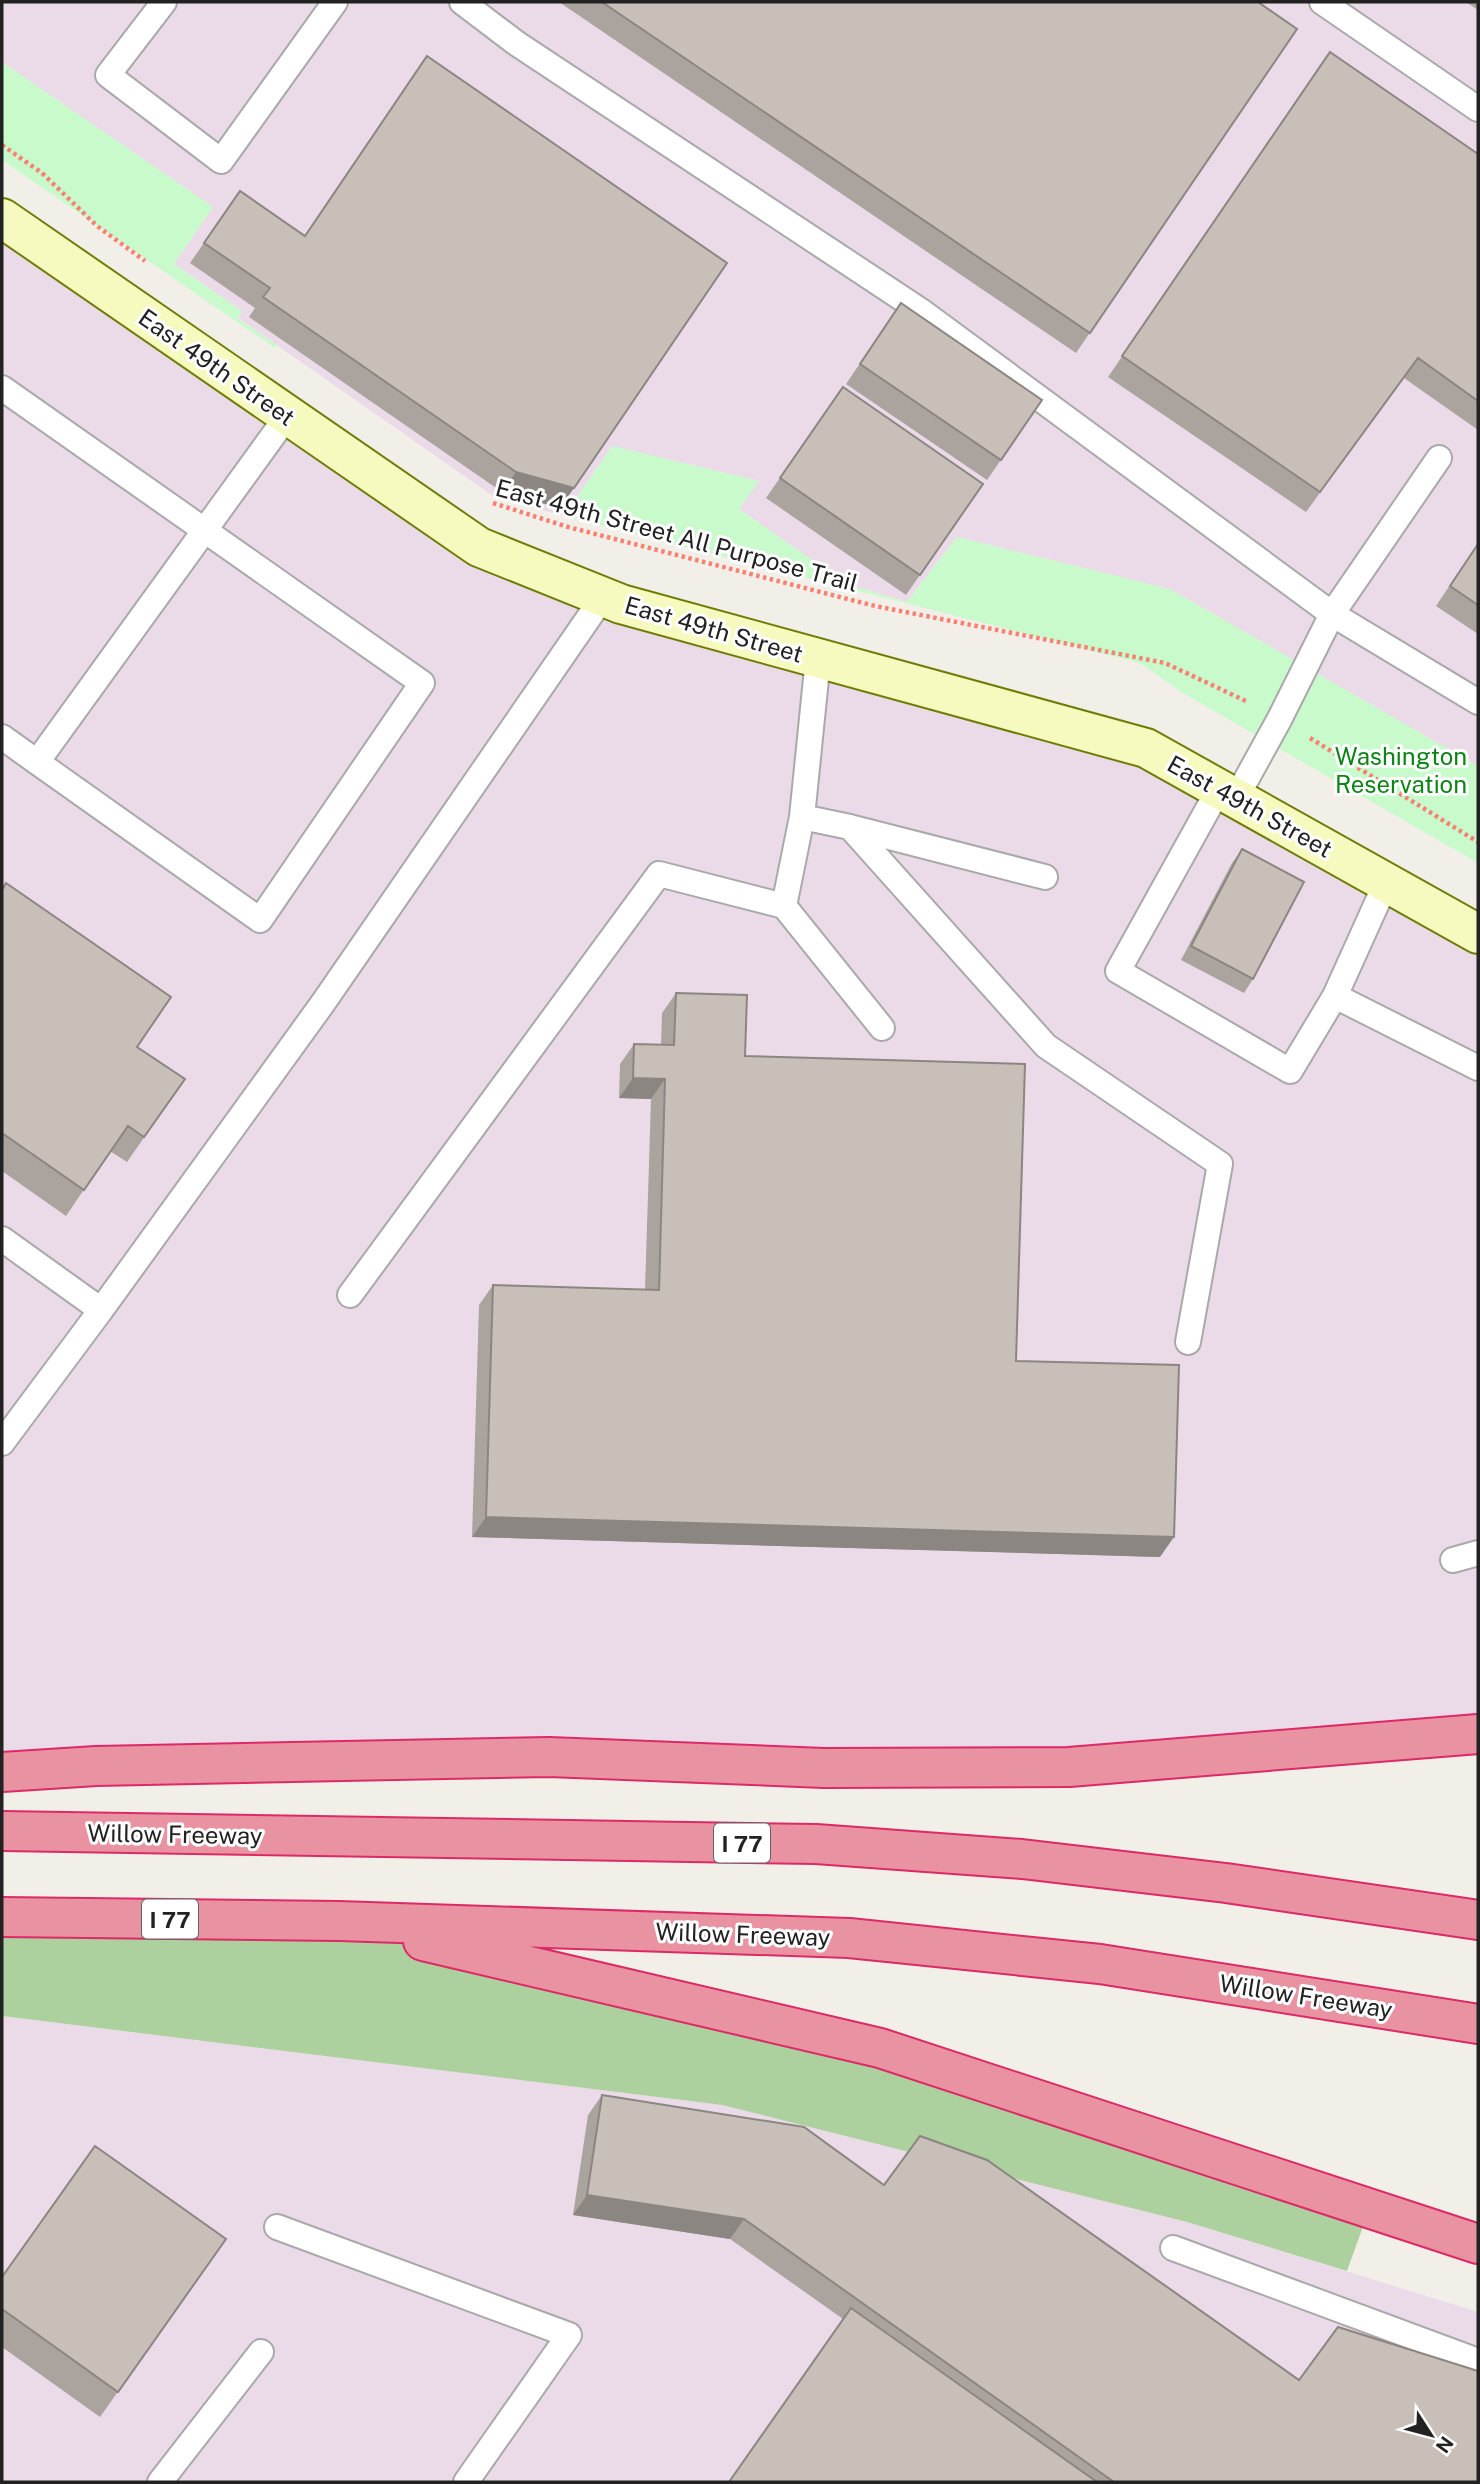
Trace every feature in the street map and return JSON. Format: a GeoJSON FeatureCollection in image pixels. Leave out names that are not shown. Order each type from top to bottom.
{"type":"FeatureCollection","features":[{"type":"Feature","properties":{"kind":"highway"},"geometry":{"type":"LineString","coordinates":[[2,1772],[96,1766],[549,1758],[824,1768],[1069,1767],[1478,1734]]}},
{"type":"Feature","properties":{"kind":"highway","name":"Willow Freeway"},"geometry":{"type":"LineString","coordinates":[[2,1831],[816,1844],[1022,1859],[1199,1880],[1478,1920]]}},
{"type":"Feature","properties":{"kind":"highway","name":"Willow Freeway"},"geometry":{"type":"LineString","coordinates":[[2,1917],[339,1921],[849,1938],[1100,1964],[1478,2024]]}},
{"type":"Feature","properties":{"kind":"highway"},"geometry":{"type":"LineString","coordinates":[[339,1921],[880,2048],[1478,2244]]}},
{"type":"Feature","properties":{"kind":"street","name":"East 49th Street"},"geometry":{"type":"LineString","coordinates":[[2,218],[479,547],[621,604],[1146,748],[1478,934]]}},
{"type":"Feature","properties":{"kind":"lane"},"geometry":{"type":"LineString","coordinates":[[164,2],[108,75],[221,161],[331,3]]}},
{"type":"Feature","properties":{"kind":"lane"},"geometry":{"type":"LineString","coordinates":[[462,2],[516,43],[921,311],[1332,614],[1478,702]]}},
{"type":"Feature","properties":{"kind":"lane"},"geometry":{"type":"LineString","coordinates":[[1322,2],[1478,109]]}},
{"type":"Feature","properties":{"kind":"lane"},"geometry":{"type":"LineString","coordinates":[[2,388],[422,683],[260,920],[2,737]]}},
{"type":"Feature","properties":{"kind":"lane"},"geometry":{"type":"LineString","coordinates":[[37,762],[288,415]]}},
{"type":"Feature","properties":{"kind":"lane"},"geometry":{"type":"LineString","coordinates":[[1386,883],[1335,996],[1290,1071],[1118,971],[1227,793],[1279,720],[1332,614],[1439,458]]}},
{"type":"Feature","properties":{"kind":"lane"},"geometry":{"type":"LineString","coordinates":[[2,1443],[323,1003],[603,597]]}},
{"type":"Feature","properties":{"kind":"lane"},"geometry":{"type":"LineString","coordinates":[[784,906],[802,817],[818,659]]}},
{"type":"Feature","properties":{"kind":"lane"},"geometry":{"type":"LineString","coordinates":[[802,817],[1045,877]]}},
{"type":"Feature","properties":{"kind":"lane"},"geometry":{"type":"LineString","coordinates":[[850,827],[1046,1046],[1220,1164],[1188,1342]]}},
{"type":"Feature","properties":{"kind":"lane"},"geometry":{"type":"LineString","coordinates":[[350,1296],[659,874],[784,906],[882,1028]]}},
{"type":"Feature","properties":{"kind":"lane"},"geometry":{"type":"LineString","coordinates":[[1335,996],[1478,1068]]}},
{"type":"Feature","properties":{"kind":"lane"},"geometry":{"type":"LineString","coordinates":[[2,1239],[101,1310]]}},
{"type":"Feature","properties":{"kind":"lane"},"geometry":{"type":"LineString","coordinates":[[1453,1560],[1478,1553]]}},
{"type":"Feature","properties":{"kind":"lane"},"geometry":{"type":"LineString","coordinates":[[276,2227],[569,2335],[466,2482]]}},
{"type":"Feature","properties":{"kind":"lane"},"geometry":{"type":"LineString","coordinates":[[1173,2248],[1478,2361]]}},
{"type":"Feature","properties":{"kind":"lane"},"geometry":{"type":"LineString","coordinates":[[160,2482],[261,2353]]}},
{"type":"Feature","properties":{"kind":"path"},"geometry":{"type":"LineString","coordinates":[[2,145],[42,173],[97,226],[153,267]]}},
{"type":"Feature","properties":{"kind":"path","name":"East 49th Street All Purpose Trail"},"geometry":{"type":"LineString","coordinates":[[481,499],[568,527],[875,606],[1165,663],[1238,696]]}},
{"type":"Feature","properties":{"kind":"path"},"geometry":{"type":"LineString","coordinates":[[1316,741],[1478,842]]}},
{"type":"Feature","properties":{"kind":"shaded area"},"geometry":{"type":"Polygon","coordinates":[[[2,2],[1478,2],[1478,766],[1170,589],[957,537],[907,602],[846,584],[738,508],[759,481],[612,446],[564,516],[493,496],[238,318],[242,311],[174,264],[213,207],[2,62],[2,2]]]}},
{"type":"Feature","properties":{"kind":"shaded area"},"geometry":{"type":"Polygon","coordinates":[[[2,218],[479,547],[1146,748],[1478,925],[1478,1734],[1068,1767],[2,1772],[2,218]]]}},
{"type":"Feature","properties":{"kind":"shaded area"},"geometry":{"type":"Polygon","coordinates":[[[2,2016],[722,2105],[1187,2222],[1478,2312],[1478,2482],[2,2482],[2,2016]]]}},
{"type":"Feature","properties":{"kind":"green space"},"geometry":{"type":"Polygon","coordinates":[[[2,62],[213,207],[174,264],[242,311],[237,318],[277,345],[275,348],[2,160],[2,62]]]}},
{"type":"Feature","properties":{"kind":"green space","name":"Washington Reservation"},"geometry":{"type":"Polygon","coordinates":[[[612,446],[759,481],[739,509],[846,584],[907,602],[957,537],[1170,589],[1478,766],[1478,863],[1183,693],[1140,663],[564,516],[612,446]]]}},
{"type":"Feature","properties":{"kind":"green space"},"geometry":{"type":"Polygon","coordinates":[[[2,1917],[339,1921],[880,2048],[1370,2207],[1347,2271],[1187,2222],[722,2105],[2,2016],[2,1917]]]}},
{"type":"Feature","properties":{"kind":"building"},"geometry":{"type":"Polygon","coordinates":[[[602,2],[1258,2],[1297,29],[1090,333],[602,2]]]}},
{"type":"Feature","properties":{"kind":"building"},"geometry":{"type":"Polygon","coordinates":[[[1330,52],[1478,154],[1478,401],[1418,358],[1320,492],[1122,356],[1330,52]]]}},
{"type":"Feature","properties":{"kind":"building"},"geometry":{"type":"Polygon","coordinates":[[[427,56],[727,263],[574,488],[516,472],[263,297],[270,288],[204,243],[240,191],[305,236],[427,56]]]}},
{"type":"Feature","properties":{"kind":"building"},"geometry":{"type":"Polygon","coordinates":[[[901,303],[1042,400],[1001,460],[860,364],[901,303]]]}},
{"type":"Feature","properties":{"kind":"building"},"geometry":{"type":"Polygon","coordinates":[[[843,387],[983,484],[920,575],[780,478],[843,387]]]}},
{"type":"Feature","properties":{"kind":"building"},"geometry":{"type":"Polygon","coordinates":[[[1478,544],[1478,605],[1450,586],[1478,544]]]}},
{"type":"Feature","properties":{"kind":"building"},"geometry":{"type":"Polygon","coordinates":[[[1242,849],[1304,882],[1253,979],[1191,946],[1242,849]]]}},
{"type":"Feature","properties":{"kind":"building"},"geometry":{"type":"Polygon","coordinates":[[[6,883],[171,997],[137,1047],[185,1079],[144,1137],[128,1126],[84,1190],[2,1133],[2,890],[6,883]]]}},
{"type":"Feature","properties":{"kind":"building"},"geometry":{"type":"Polygon","coordinates":[[[676,993],[747,995],[745,1056],[1025,1064],[1016,1361],[1179,1365],[1174,1537],[486,1517],[493,1285],[659,1290],[665,1079],[633,1078],[634,1044],[674,1045],[676,993]]]}},
{"type":"Feature","properties":{"kind":"building"},"geometry":{"type":"Polygon","coordinates":[[[602,2095],[804,2127],[884,2185],[920,2136],[987,2160],[1299,2380],[1338,2327],[1478,2371],[1478,2482],[1114,2482],[744,2219],[587,2195],[602,2095]]]}},
{"type":"Feature","properties":{"kind":"building"},"geometry":{"type":"Polygon","coordinates":[[[95,2146],[226,2239],[118,2392],[2,2309],[2,2277],[95,2146]]]}},
{"type":"Feature","properties":{"kind":"building"},"geometry":{"type":"Polygon","coordinates":[[[851,2308],[1097,2482],[729,2482],[851,2308]]]}}]}
